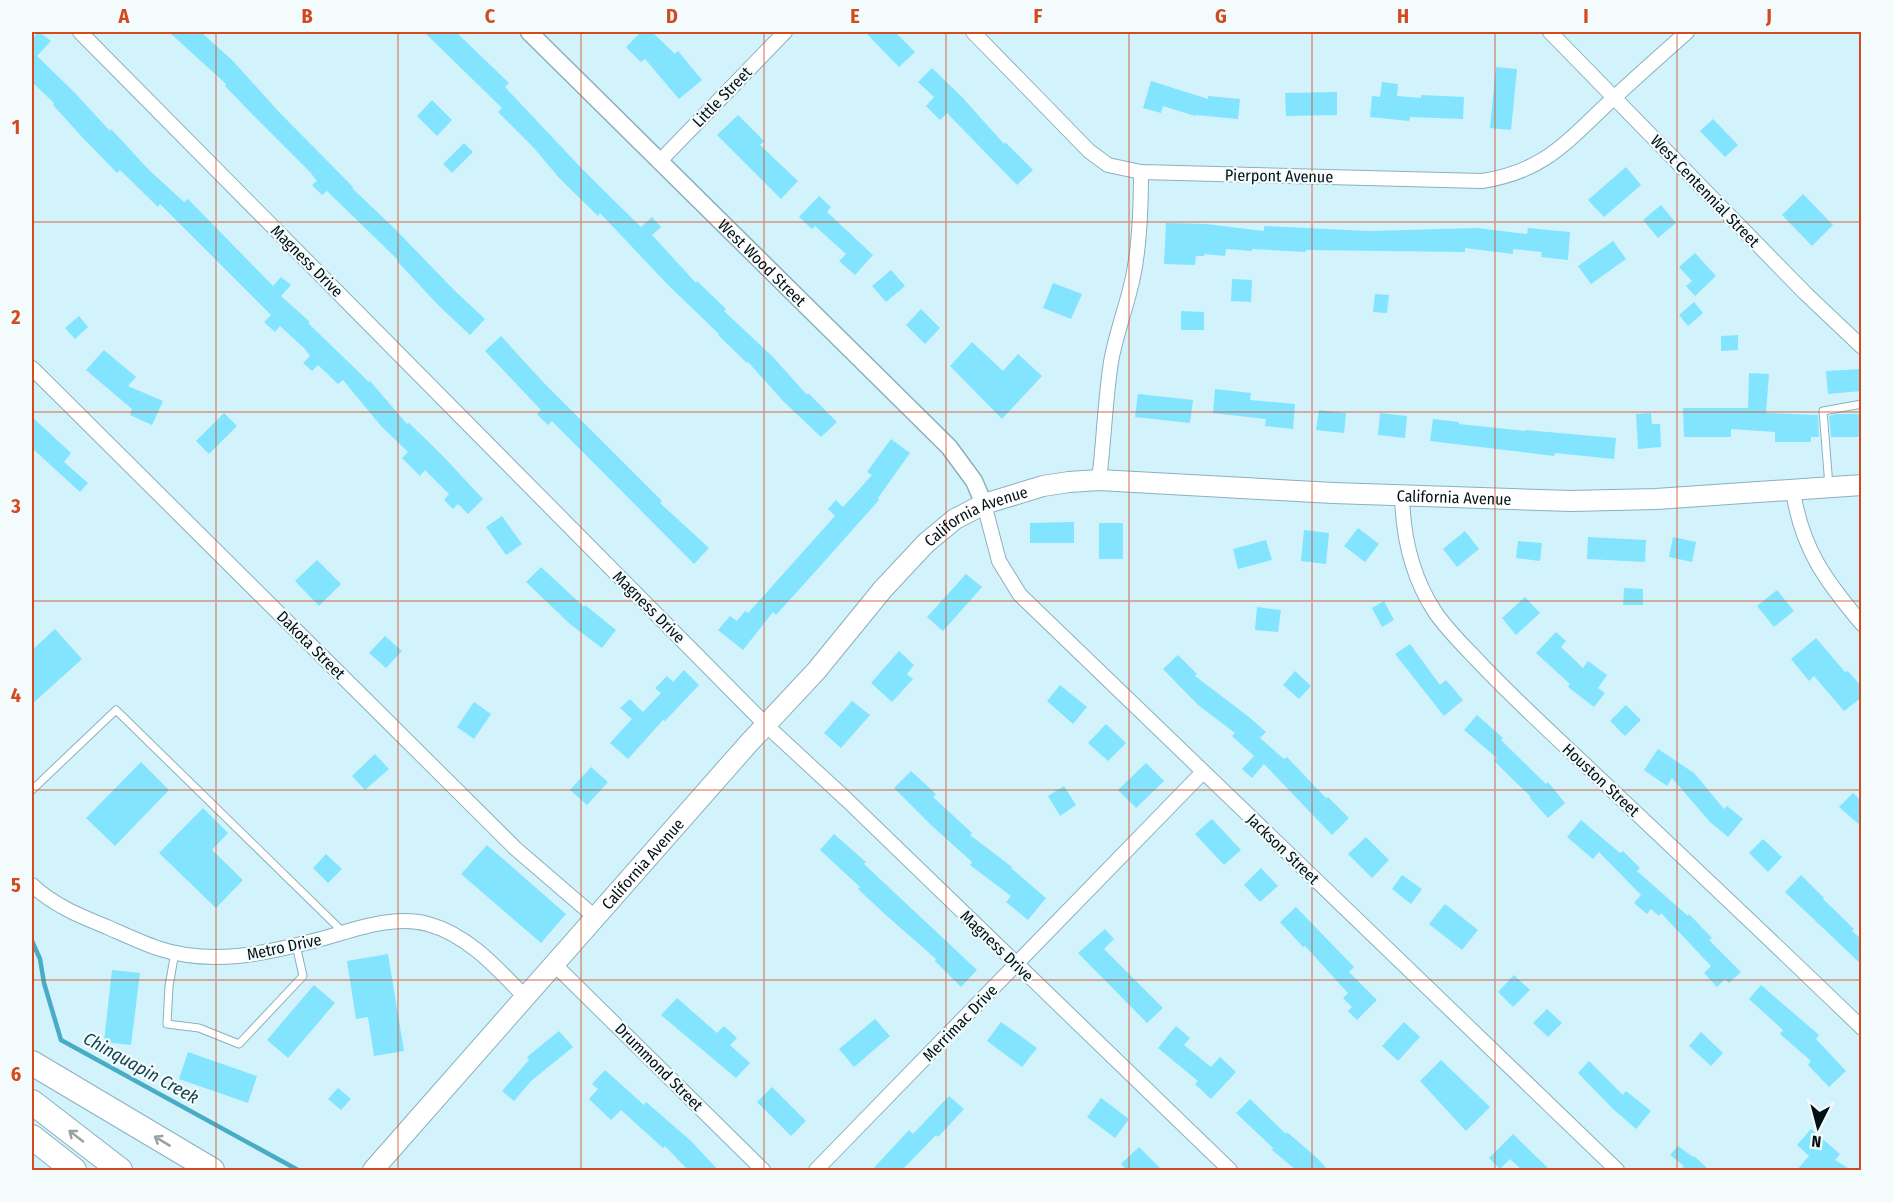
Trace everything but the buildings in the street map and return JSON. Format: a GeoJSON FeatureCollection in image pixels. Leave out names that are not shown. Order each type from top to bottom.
{"type":"FeatureCollection","features":[{"type":"Feature","properties":{"kind":"highway"},"geometry":{"type":"LineString","coordinates":[[32,1063],[212,1170]]}},
{"type":"Feature","properties":{"kind":"highway"},"geometry":{"type":"LineString","coordinates":[[32,1102],[120,1170]]}},
{"type":"Feature","properties":{"kind":"highway"},"geometry":{"type":"LineString","coordinates":[[32,1137],[74,1170]]}},
{"type":"Feature","properties":{"kind":"main road","name":"California Avenue"},"geometry":{"type":"LineString","coordinates":[[373,1170],[748,744],[818,670],[883,589],[926,543],[955,519],[984,504],[1043,486],[1099,480],[1402,496],[1571,501],[1656,499],[1862,485]]}},
{"type":"Feature","properties":{"kind":"street","name":"Magness Drive"},"geometry":{"type":"LineString","coordinates":[[80,32],[767,726],[1230,1170]]}},
{"type":"Feature","properties":{"kind":"street","name":"West Wood Street"},"geometry":{"type":"LineString","coordinates":[[529,32],[949,447],[974,482],[984,504]]}},
{"type":"Feature","properties":{"kind":"street","name":"Little Street"},"geometry":{"type":"LineString","coordinates":[[659,162],[785,32]]}},
{"type":"Feature","properties":{"kind":"street","name":"Pierpont Avenue"},"geometry":{"type":"LineString","coordinates":[[973,32],[1089,151],[1108,165],[1141,172],[1482,181],[1521,172],[1570,142],[1614,98],[1687,32]]}},
{"type":"Feature","properties":{"kind":"street","name":"West Centennial Street"},"geometry":{"type":"LineString","coordinates":[[1551,32],[1805,293],[1862,347]]}},
{"type":"Feature","properties":{"kind":"street"},"geometry":{"type":"LineString","coordinates":[[1099,480],[1111,362],[1136,256],[1141,204],[1141,172]]}},
{"type":"Feature","properties":{"kind":"street","name":"Dakota Street"},"geometry":{"type":"LineString","coordinates":[[32,368],[516,849],[596,917]]}},
{"type":"Feature","properties":{"kind":"street"},"geometry":{"type":"LineString","coordinates":[[1793,491],[1799,523],[1811,554],[1836,593],[1862,624]]}},
{"type":"Feature","properties":{"kind":"street","name":"Houston Street"},"geometry":{"type":"LineString","coordinates":[[1402,496],[1405,536],[1413,568],[1435,612],[1450,631],[1510,694],[1862,1028]]}},
{"type":"Feature","properties":{"kind":"street","name":"Jackson Street"},"geometry":{"type":"LineString","coordinates":[[984,504],[996,555],[1020,594],[1617,1170]]}},
{"type":"Feature","properties":{"kind":"street","name":"Merrimac Drive"},"geometry":{"type":"LineString","coordinates":[[816,1170],[1203,772]]}},
{"type":"Feature","properties":{"kind":"street","name":"Metro Drive"},"geometry":{"type":"LineString","coordinates":[[32,885],[59,905],[82,917],[157,948],[186,955],[227,958],[247,956],[380,923],[403,921],[426,923],[448,931],[472,947],[525,997]]}},
{"type":"Feature","properties":{"kind":"street","name":"Drummond Street"},"geometry":{"type":"LineString","coordinates":[[554,964],[763,1170]]}},
{"type":"Feature","properties":{"kind":"lane"},"geometry":{"type":"LineString","coordinates":[[1829,488],[1823,411],[1862,404]]}},
{"type":"Feature","properties":{"kind":"lane"},"geometry":{"type":"LineString","coordinates":[[32,789],[116,710],[344,933]]}},
{"type":"Feature","properties":{"kind":"lane"},"geometry":{"type":"LineString","coordinates":[[175,952],[169,986],[167,1024],[199,1028],[239,1044],[303,976],[296,945]]}},
{"type":"Feature","properties":{"kind":"waterway","name":"Chinquapin Creek"},"geometry":{"type":"LineString","coordinates":[[32,941],[40,959],[44,983],[61,1040],[298,1170]]}}]}
